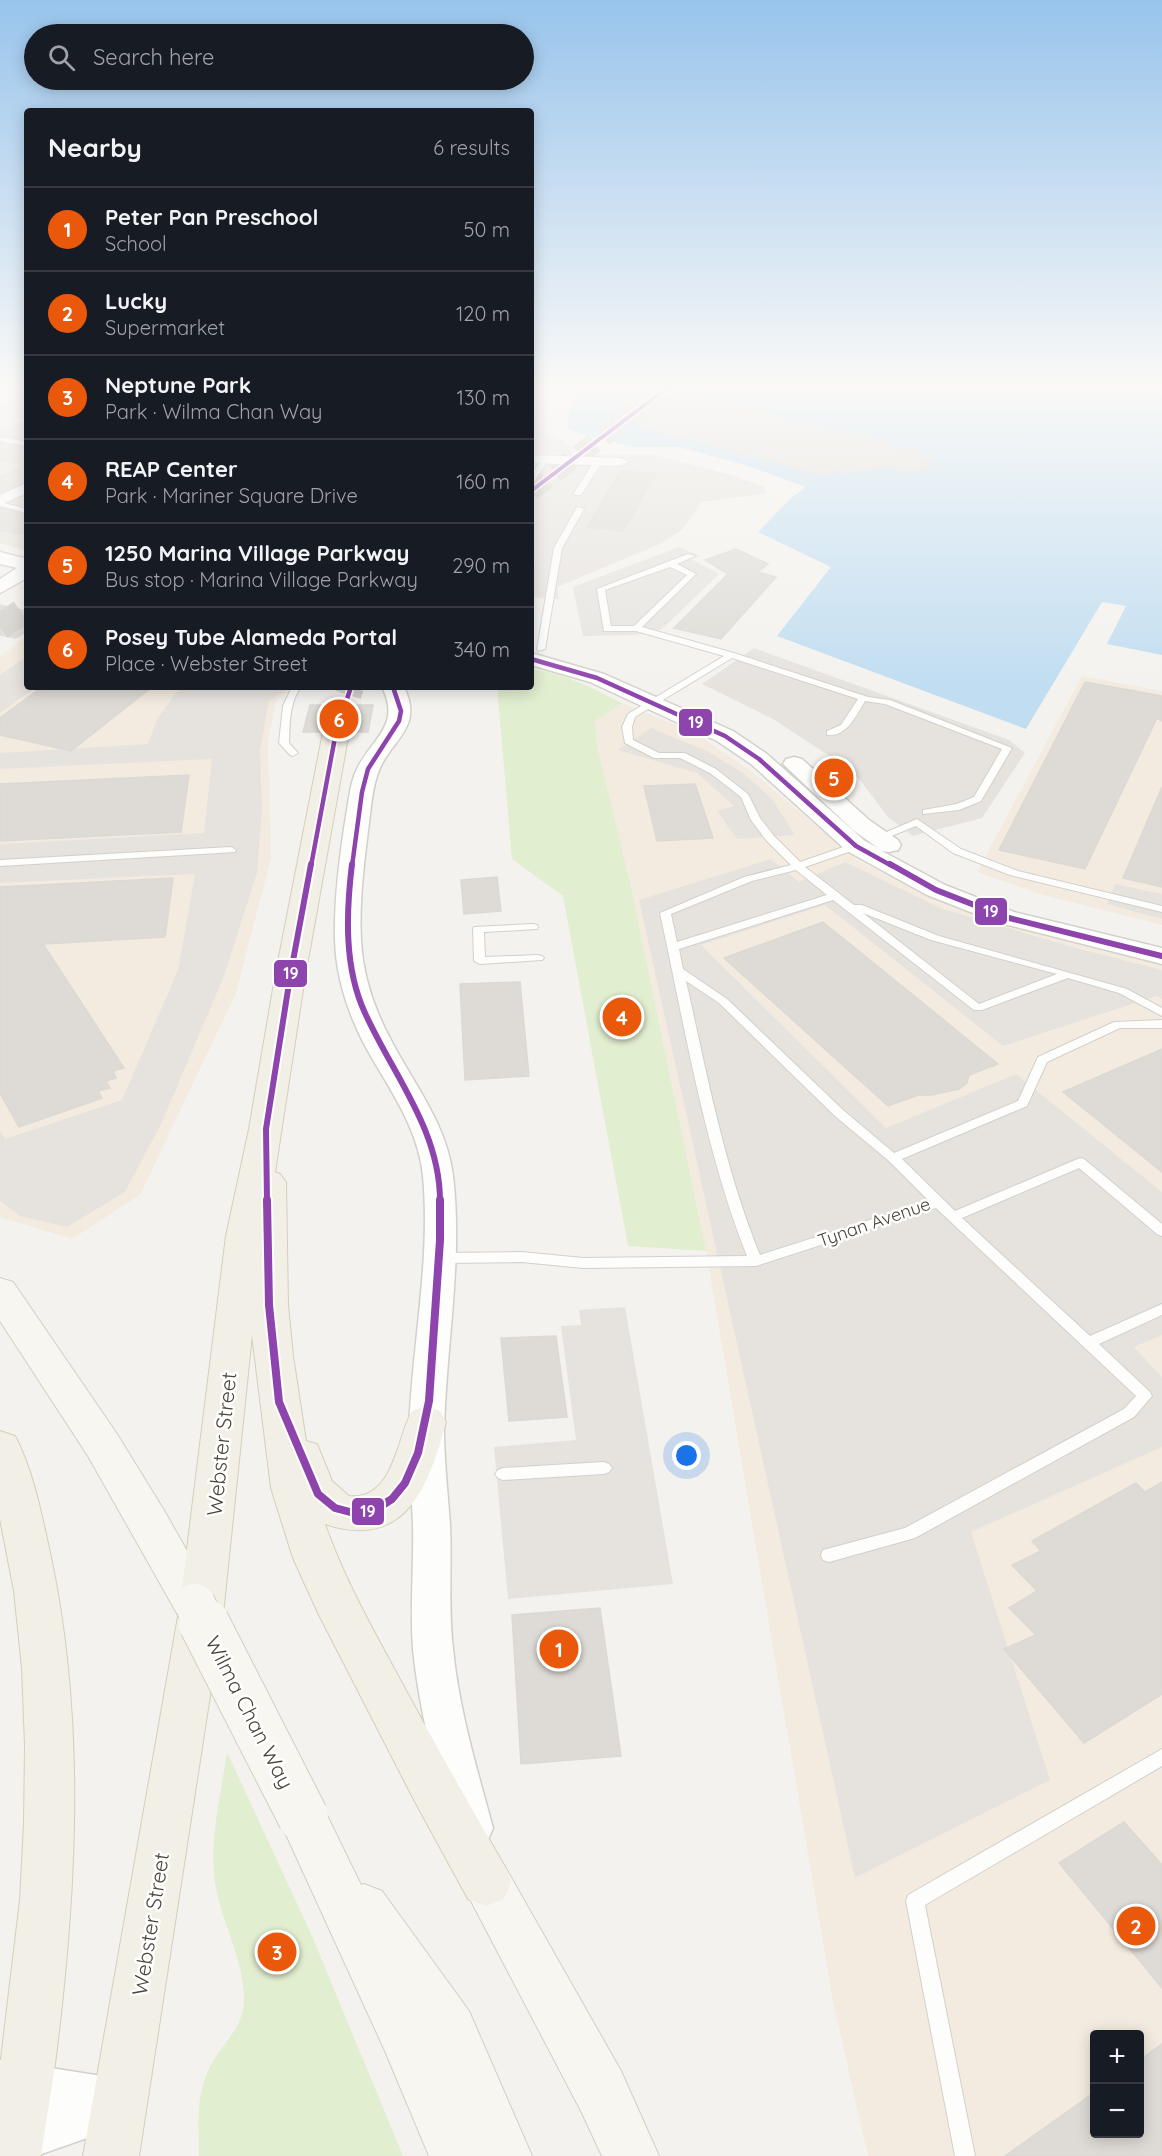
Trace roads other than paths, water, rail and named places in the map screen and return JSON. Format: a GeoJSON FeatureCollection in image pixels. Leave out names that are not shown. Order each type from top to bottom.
{"type":"FeatureCollection","features":[{"type":"Feature","properties":{"kind":"main road","name":"Webster Street"},"geometry":{"type":"LineString","coordinates":[[111,2156],[202,1605],[243,1236],[266,1129],[290,977],[336,732]]}},
{"type":"Feature","properties":{"kind":"main road"},"geometry":{"type":"LineString","coordinates":[[266,1129],[269,1305],[279,1402],[292,1488],[315,1558],[334,1600],[430,1782],[601,2091],[631,2156]]}},
{"type":"Feature","properties":{"kind":"main road","name":"Wilma Chan Way"},"geometry":{"type":"LineString","coordinates":[[7,1302],[91,1428],[175,1567],[240,1689],[311,1832],[404,2032],[457,2156]]}},
{"type":"Feature","properties":{"kind":"main road"},"geometry":{"type":"LineString","coordinates":[[279,1402],[318,1494],[328,1505],[345,1514],[361,1514],[378,1508],[393,1498],[403,1486],[411,1469],[426,1422]]}},
{"type":"Feature","properties":{"kind":"main road"},"geometry":{"type":"LineString","coordinates":[[0,1447],[15,1492],[30,1564],[42,1653],[47,1713],[49,1809],[46,1879],[35,2011],[12,2085],[9,2145]]}},
{"type":"Feature","properties":{"kind":"main road"},"geometry":{"type":"LineString","coordinates":[[311,1832],[450,2030],[504,2156]]}},
{"type":"Feature","properties":{"kind":"street"},"geometry":{"type":"LineString","coordinates":[[1,500],[24,489]]}},
{"type":"Feature","properties":{"kind":"street"},"geometry":{"type":"LineString","coordinates":[[0,558],[24,564]]}},
{"type":"Feature","properties":{"kind":"street"},"geometry":{"type":"LineString","coordinates":[[0,587],[24,572]]}},
{"type":"Feature","properties":{"kind":"street"},"geometry":{"type":"LineString","coordinates":[[534,652],[605,667],[659,697],[750,753],[867,842],[906,875],[968,903],[1046,928],[1162,956]]}},
{"type":"Feature","properties":{"kind":"street"},"geometry":{"type":"LineString","coordinates":[[397,690],[402,708],[400,719],[395,730],[376,755],[364,780],[348,890],[350,962],[361,1007],[369,1027],[412,1102],[432,1144],[438,1172],[440,1203],[438,1258],[426,1422],[432,1542],[430,1595],[433,1647],[440,1703],[486,1882]]}},
{"type":"Feature","properties":{"kind":"street"},"geometry":{"type":"LineString","coordinates":[[867,842],[982,891],[1055,913],[1162,939]]}},
{"type":"Feature","properties":{"kind":"street"},"geometry":{"type":"LineString","coordinates":[[12,2085],[121,2103]]}},
{"type":"Feature","properties":{"kind":"street"},"geometry":{"type":"LineString","coordinates":[[9,2145],[121,2103]]}},
{"type":"Feature","properties":{"kind":"lane"},"geometry":{"type":"LineString","coordinates":[[578,493],[581,489]]}},
{"type":"Feature","properties":{"kind":"lane"},"geometry":{"type":"LineString","coordinates":[[1,500],[24,510]]}},
{"type":"Feature","properties":{"kind":"lane"},"geometry":{"type":"LineString","coordinates":[[534,652],[558,548],[580,509]]}},
{"type":"Feature","properties":{"kind":"lane"},"geometry":{"type":"LineString","coordinates":[[691,556],[601,589],[607,628],[636,628],[731,655],[863,698],[887,702],[1007,748],[978,799],[959,807],[926,812]]}},
{"type":"Feature","properties":{"kind":"lane"},"geometry":{"type":"LineString","coordinates":[[636,628],[692,574],[670,564]]}},
{"type":"Feature","properties":{"kind":"lane"},"geometry":{"type":"LineString","coordinates":[[731,655],[630,716],[627,727],[628,741],[657,756],[682,755],[712,771],[745,796],[755,818],[770,838],[798,866],[978,1008],[1068,974]]}},
{"type":"Feature","properties":{"kind":"lane"},"geometry":{"type":"LineString","coordinates":[[293,753],[284,743],[288,702],[294,690]]}},
{"type":"Feature","properties":{"kind":"lane"},"geometry":{"type":"LineString","coordinates":[[830,733],[844,727],[863,698]]}},
{"type":"Feature","properties":{"kind":"lane"},"geometry":{"type":"LineString","coordinates":[[756,1261],[744,1233],[718,1142],[665,913],[748,879],[798,866],[917,822],[957,851],[1014,873],[1162,909]]}},
{"type":"Feature","properties":{"kind":"lane"},"geometry":{"type":"LineString","coordinates":[[0,863],[231,850]]}},
{"type":"Feature","properties":{"kind":"lane"},"geometry":{"type":"LineString","coordinates":[[673,947],[835,896],[873,915],[935,938],[1123,991],[1162,1013]]}},
{"type":"Feature","properties":{"kind":"lane"},"geometry":{"type":"LineString","coordinates":[[533,927],[478,929],[480,961],[538,958]]}},
{"type":"Feature","properties":{"kind":"lane","name":"Tynan Avenue"},"geometry":{"type":"LineString","coordinates":[[438,1258],[522,1257],[583,1263],[756,1261],[939,1203],[893,1158],[838,1113],[723,1001],[678,971]]}},
{"type":"Feature","properties":{"kind":"lane"},"geometry":{"type":"LineString","coordinates":[[893,1158],[1023,1103],[1042,1060],[1118,1024],[1162,1024]]}},
{"type":"Feature","properties":{"kind":"lane"},"geometry":{"type":"LineString","coordinates":[[954,1217],[1080,1162],[1162,1231]]}},
{"type":"Feature","properties":{"kind":"lane"},"geometry":{"type":"LineString","coordinates":[[829,1555],[909,1533],[1129,1413],[1145,1396],[939,1203]]}},
{"type":"Feature","properties":{"kind":"lane"},"geometry":{"type":"LineString","coordinates":[[1089,1343],[1162,1309]]}},
{"type":"Feature","properties":{"kind":"lane"},"geometry":{"type":"LineString","coordinates":[[503,1474],[604,1468]]}},
{"type":"Feature","properties":{"kind":"lane"},"geometry":{"type":"LineString","coordinates":[[965,2156],[915,1901],[1162,1757]]}},
{"type":"Feature","properties":{"kind":"water"},"geometry":{"type":"Polygon","coordinates":[[[804,489],[1162,489],[1162,655],[1107,644],[1126,606],[1102,602],[1026,729],[777,636],[831,567],[758,532],[790,499],[804,489]]]}},
{"type":"Feature","properties":{"kind":"tunnel"},"geometry":{"type":"LineString","coordinates":[[0,627],[24,610]]}},
{"type":"Feature","properties":{"kind":"tunnel"},"geometry":{"type":"LineString","coordinates":[[336,732],[350,690]]}},
{"type":"Feature","properties":{"kind":"place","name":"Posey Tube Alameda Portal"},"geometry":{"type":"Point","coordinates":[339,719]}},
{"type":"Feature","properties":{"kind":"place","name":"1250 Marina Village Parkway"},"geometry":{"type":"Point","coordinates":[834,778]}},
{"type":"Feature","properties":{"kind":"place","name":"REAP Center"},"geometry":{"type":"Point","coordinates":[622,1017]}},
{"type":"Feature","properties":{"kind":"place","name":"Peter Pan Preschool"},"geometry":{"type":"Point","coordinates":[559,1649]}},
{"type":"Feature","properties":{"kind":"place","name":"Lucky"},"geometry":{"type":"Point","coordinates":[1136,1926]}},
{"type":"Feature","properties":{"kind":"place","name":"Neptune Park"},"geometry":{"type":"Point","coordinates":[277,1952]}}]}
